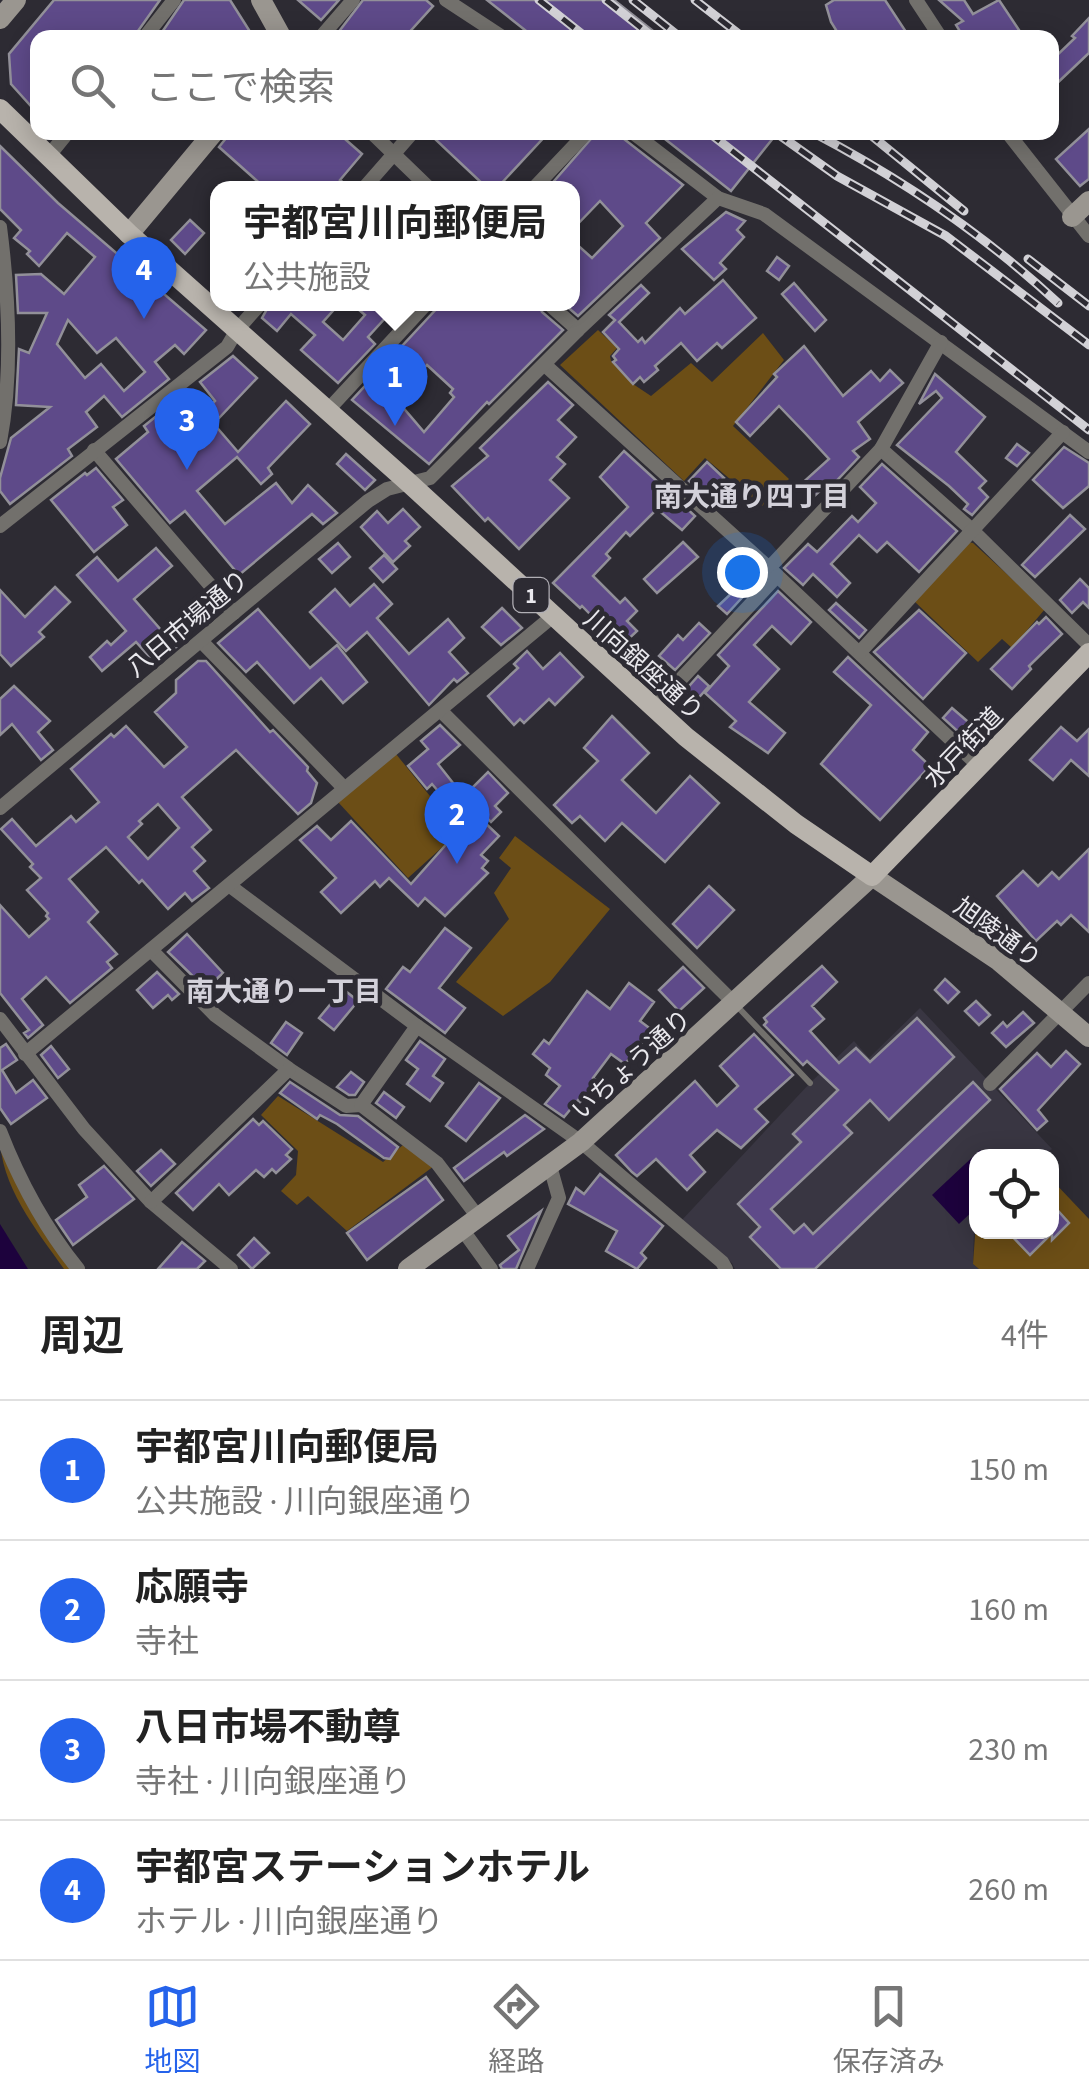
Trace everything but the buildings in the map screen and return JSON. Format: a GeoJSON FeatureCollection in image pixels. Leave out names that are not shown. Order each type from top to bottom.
{"type":"FeatureCollection","features":[{"type":"Feature","properties":{"kind":"main road","name":"川向銀座通り"},"geometry":{"type":"LineString","coordinates":[[2,116],[210,307]]}},
{"type":"Feature","properties":{"kind":"main road","name":"川向銀座通り"},"geometry":{"type":"LineString","coordinates":[[215,311],[654,708],[761,797],[872,876]]}},
{"type":"Feature","properties":{"kind":"main road","name":"水戸街道"},"geometry":{"type":"LineString","coordinates":[[872,876],[1089,654]]}},
{"type":"Feature","properties":{"kind":"street"},"geometry":{"type":"LineString","coordinates":[[0,19],[16,0]]}},
{"type":"Feature","properties":{"kind":"street"},"geometry":{"type":"LineString","coordinates":[[150,30],[174,0]]}},
{"type":"Feature","properties":{"kind":"street"},"geometry":{"type":"LineString","coordinates":[[261,0],[278,30]]}},
{"type":"Feature","properties":{"kind":"street"},"geometry":{"type":"LineString","coordinates":[[327,30],[353,0]]}},
{"type":"Feature","properties":{"kind":"street"},"geometry":{"type":"LineString","coordinates":[[446,0],[488,30]]}},
{"type":"Feature","properties":{"kind":"street"},"geometry":{"type":"LineString","coordinates":[[916,0],[936,30]]}},
{"type":"Feature","properties":{"kind":"street"},"geometry":{"type":"LineString","coordinates":[[47,158],[62,140]]}},
{"type":"Feature","properties":{"kind":"street"},"geometry":{"type":"LineString","coordinates":[[129,234],[207,140]]}},
{"type":"Feature","properties":{"kind":"street"},"geometry":{"type":"LineString","coordinates":[[379,140],[422,181]]}},
{"type":"Feature","properties":{"kind":"street"},"geometry":{"type":"LineString","coordinates":[[371,181],[407,140]]}},
{"type":"Feature","properties":{"kind":"street"},"geometry":{"type":"LineString","coordinates":[[541,181],[579,140]]}},
{"type":"Feature","properties":{"kind":"street"},"geometry":{"type":"LineString","coordinates":[[642,140],[718,198],[764,214],[1089,452]]}},
{"type":"Feature","properties":{"kind":"street"},"geometry":{"type":"LineString","coordinates":[[1013,140],[1089,236]]}},
{"type":"Feature","properties":{"kind":"street","name":"八日市場通り"},"geometry":{"type":"LineString","coordinates":[[0,808],[368,500],[408,482],[430,478],[718,198]]}},
{"type":"Feature","properties":{"kind":"street"},"geometry":{"type":"LineString","coordinates":[[1072,217],[1089,202]]}},
{"type":"Feature","properties":{"kind":"street"},"geometry":{"type":"LineString","coordinates":[[0,228],[8,342],[0,442]]}},
{"type":"Feature","properties":{"kind":"street"},"geometry":{"type":"LineString","coordinates":[[0,526],[227,347],[254,311]]}},
{"type":"Feature","properties":{"kind":"street"},"geometry":{"type":"LineString","coordinates":[[328,410],[420,311]]}},
{"type":"Feature","properties":{"kind":"street"},"geometry":{"type":"LineString","coordinates":[[558,311],[578,330]]}},
{"type":"Feature","properties":{"kind":"street"},"geometry":{"type":"LineString","coordinates":[[654,708],[881,449],[941,342]]}},
{"type":"Feature","properties":{"kind":"street"},"geometry":{"type":"LineString","coordinates":[[545,365],[860,652],[978,766]]}},
{"type":"Feature","properties":{"kind":"street"},"geometry":{"type":"LineString","coordinates":[[860,652],[1063,432]]}},
{"type":"Feature","properties":{"kind":"street"},"geometry":{"type":"LineString","coordinates":[[881,449],[972,530],[1089,645]]}},
{"type":"Feature","properties":{"kind":"street"},"geometry":{"type":"LineString","coordinates":[[94,450],[234,612]]}},
{"type":"Feature","properties":{"kind":"street"},"geometry":{"type":"LineString","coordinates":[[24,1054],[553,616]]}},
{"type":"Feature","properties":{"kind":"street"},"geometry":{"type":"LineString","coordinates":[[201,640],[344,788]]}},
{"type":"Feature","properties":{"kind":"street"},"geometry":{"type":"LineString","coordinates":[[441,711],[734,1003]]}},
{"type":"Feature","properties":{"kind":"street","name":"いちょう通り"},"geometry":{"type":"LineString","coordinates":[[408,1269],[581,1142],[872,876]]}},
{"type":"Feature","properties":{"kind":"street","name":"旭陵通り"},"geometry":{"type":"LineString","coordinates":[[872,876],[975,944],[1089,1037]]}},
{"type":"Feature","properties":{"kind":"street"},"geometry":{"type":"LineString","coordinates":[[230,886],[581,1142],[726,1269]]}},
{"type":"Feature","properties":{"kind":"street"},"geometry":{"type":"LineString","coordinates":[[151,950],[215,1014],[346,1106],[361,1104],[437,1163],[491,1269]]}},
{"type":"Feature","properties":{"kind":"street"},"geometry":{"type":"LineString","coordinates":[[990,1084],[1089,984]]}},
{"type":"Feature","properties":{"kind":"street"},"geometry":{"type":"LineString","coordinates":[[0,1018],[84,1130],[152,1202],[231,1269]]}},
{"type":"Feature","properties":{"kind":"street"},"geometry":{"type":"LineString","coordinates":[[361,1104],[417,1026]]}},
{"type":"Feature","properties":{"kind":"street"},"geometry":{"type":"LineString","coordinates":[[152,1202],[289,1069]]}},
{"type":"Feature","properties":{"kind":"street"},"geometry":{"type":"LineString","coordinates":[[0,1131],[50,1232],[78,1269]]}},
{"type":"Feature","properties":{"kind":"street"},"geometry":{"type":"LineString","coordinates":[[527,1269],[559,1198],[550,1166]]}},
{"type":"Feature","properties":{"kind":"lane"},"geometry":{"type":"LineString","coordinates":[[734,1003],[810,1083]]}},
{"type":"Feature","properties":{"kind":"shaded area"},"geometry":{"type":"Polygon","coordinates":[[[598,330],[617,348],[610,356],[611,361],[651,396],[691,363],[712,382],[763,333],[784,360],[733,426],[789,479],[762,506],[705,458],[684,481],[560,365],[598,330]]]}},
{"type":"Feature","properties":{"kind":"shaded area"},"geometry":{"type":"Polygon","coordinates":[[[967,542],[973,543],[1045,609],[1012,648],[1002,639],[978,662],[913,600],[967,542]]]}},
{"type":"Feature","properties":{"kind":"shaded area"},"geometry":{"type":"Polygon","coordinates":[[[396,754],[459,832],[408,878],[338,802],[396,754]]]}},
{"type":"Feature","properties":{"kind":"shaded area"},"geometry":{"type":"Polygon","coordinates":[[[515,836],[610,909],[550,982],[503,1016],[456,982],[509,919],[494,893],[511,868],[499,858],[515,836]]]}},
{"type":"Feature","properties":{"kind":"shaded area"},"geometry":{"type":"Polygon","coordinates":[[[920,1008],[1052,1149],[969,1149],[969,1239],[974,1239],[973,1264],[979,1269],[735,1269],[681,1221],[854,1041],[869,1058],[920,1008]]]}},
{"type":"Feature","properties":{"kind":"shaded area"},"geometry":{"type":"Polygon","coordinates":[[[278,1096],[383,1162],[403,1145],[434,1166],[347,1231],[308,1196],[297,1205],[281,1191],[296,1175],[298,1151],[261,1115],[278,1096]]]}},
{"type":"Feature","properties":{"kind":"shaded area"},"geometry":{"type":"Polygon","coordinates":[[[0,1136],[75,1269],[64,1269],[31,1223],[6,1172],[0,1136]]]}},
{"type":"Feature","properties":{"kind":"shaded area"},"geometry":{"type":"Polygon","coordinates":[[[969,1160],[969,1215],[959,1224],[932,1195],[969,1160]]]}},
{"type":"Feature","properties":{"kind":"shaded area"},"geometry":{"type":"Polygon","coordinates":[[[1059,1187],[1089,1219],[1089,1269],[979,1269],[973,1264],[975,1239],[1059,1239],[1059,1187]]]}},
{"type":"Feature","properties":{"kind":"shaded area"},"geometry":{"type":"Polygon","coordinates":[[[0,1224],[28,1269],[0,1269],[0,1224]]]}},
{"type":"Feature","properties":{"kind":"railway"},"geometry":{"type":"LineString","coordinates":[[539,0],[577,30]]}},
{"type":"Feature","properties":{"kind":"railway"},"geometry":{"type":"LineString","coordinates":[[606,0],[644,30]]}},
{"type":"Feature","properties":{"kind":"railway"},"geometry":{"type":"LineString","coordinates":[[633,0],[671,30]]}},
{"type":"Feature","properties":{"kind":"railway"},"geometry":{"type":"LineString","coordinates":[[695,0],[734,30]]}},
{"type":"Feature","properties":{"kind":"railway"},"geometry":{"type":"LineString","coordinates":[[718,140],[1089,430]]}},
{"type":"Feature","properties":{"kind":"railway"},"geometry":{"type":"LineString","coordinates":[[786,140],[837,176],[946,236],[1089,345]]}},
{"type":"Feature","properties":{"kind":"railway"},"geometry":{"type":"LineString","coordinates":[[826,140],[941,209],[1058,303]]}},
{"type":"Feature","properties":{"kind":"railway"},"geometry":{"type":"LineString","coordinates":[[877,140],[964,211]]}},
{"type":"Feature","properties":{"kind":"railway"},"geometry":{"type":"LineString","coordinates":[[1028,259],[1089,306]]}},
{"type":"Feature","properties":{"kind":"place","name":"宇都宮ステーションホテル"},"geometry":{"type":"Point","coordinates":[144,319]}},
{"type":"Feature","properties":{"kind":"place","name":"宇都宮川向郵便局"},"geometry":{"type":"Point","coordinates":[395,426]}},
{"type":"Feature","properties":{"kind":"place","name":"八日市場不動尊"},"geometry":{"type":"Point","coordinates":[187,470]}},
{"type":"Feature","properties":{"kind":"place","name":"応願寺"},"geometry":{"type":"Point","coordinates":[457,864]}},
{"type":"Feature","properties":{"kind":"district","name":"南大通り四丁目"},"geometry":{"type":"Point","coordinates":[752,496]}},
{"type":"Feature","properties":{"kind":"district","name":"南大通り一丁目"},"geometry":{"type":"Point","coordinates":[284,991]}}]}
